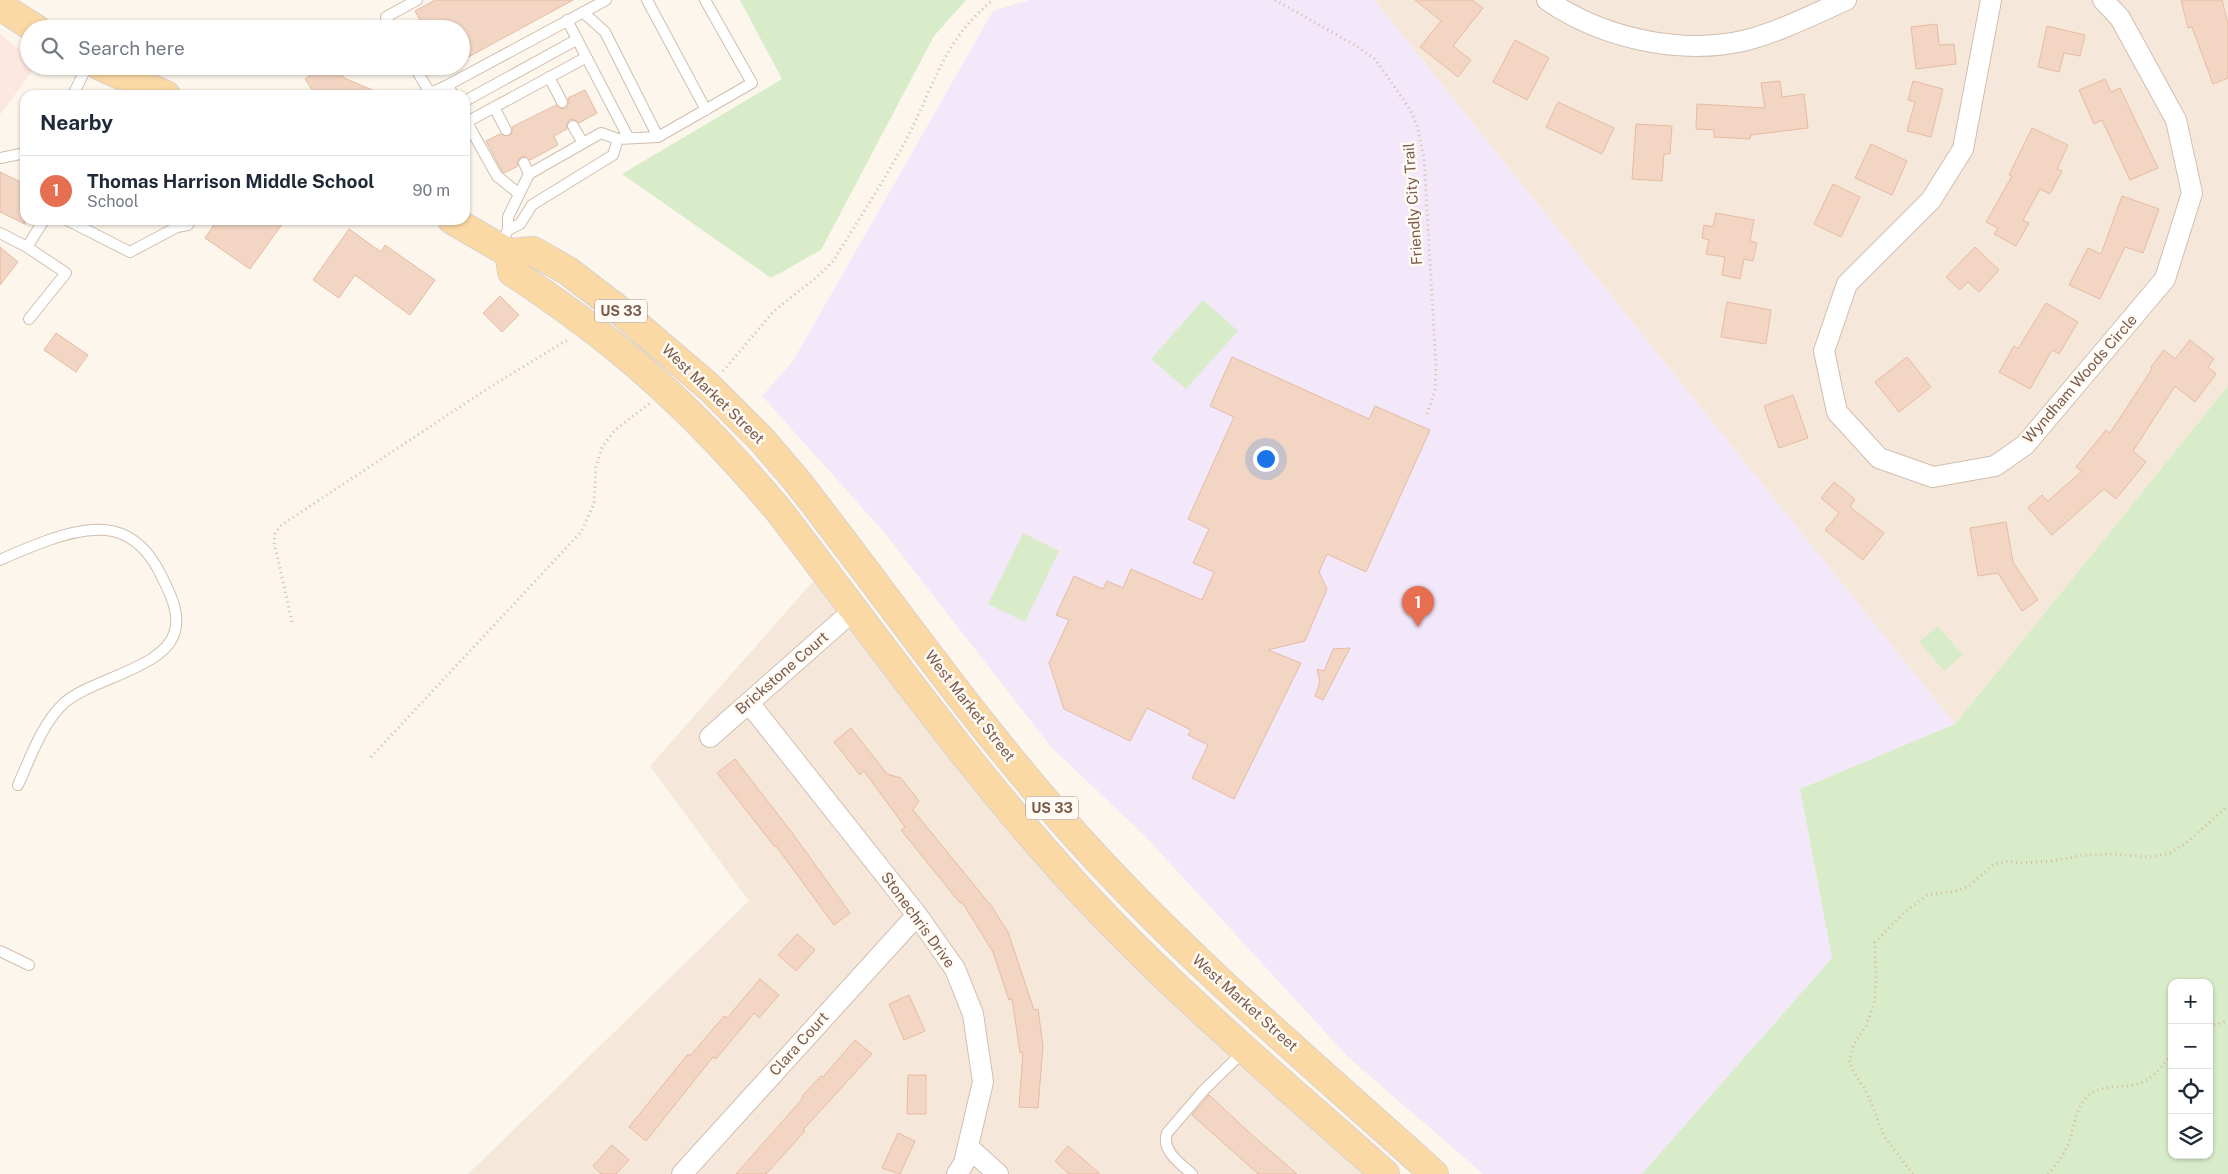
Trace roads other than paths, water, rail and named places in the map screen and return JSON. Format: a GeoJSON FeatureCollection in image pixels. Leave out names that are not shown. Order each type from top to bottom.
{"type":"FeatureCollection","features":[{"type":"Feature","properties":{"kind":"main road"},"geometry":{"type":"LineString","coordinates":[[0,6],[22,20]]}},
{"type":"Feature","properties":{"kind":"main road"},"geometry":{"type":"LineString","coordinates":[[120,75],[155,90]]}},
{"type":"Feature","properties":{"kind":"main road"},"geometry":{"type":"LineString","coordinates":[[464,225],[505,243]]}},
{"type":"Feature","properties":{"kind":"main road","name":"West Market Street"},"geometry":{"type":"LineString","coordinates":[[1385,1174],[1140,952],[1051,858],[961,748],[753,480],[716,439],[666,391],[593,329],[512,272],[505,243],[533,251],[568,271],[630,318],[709,387],[752,430],[797,481],[995,739],[1097,860],[1185,949],[1434,1174]]}},
{"type":"Feature","properties":{"kind":"street"},"geometry":{"type":"LineString","coordinates":[[1547,0],[1583,20],[1609,30],[1669,44],[1698,45],[1725,44],[1761,35],[1846,0]]}},
{"type":"Feature","properties":{"kind":"street","name":"Wyndham Woods Circle"},"geometry":{"type":"LineString","coordinates":[[1991,0],[1963,149],[1930,200],[1847,284],[1824,351],[1837,412],[1879,458],[1933,477],[1995,466],[2025,445],[2165,279],[2192,192],[2176,120],[2120,18],[2103,0]]}},
{"type":"Feature","properties":{"kind":"street","name":"Brickstone Court"},"geometry":{"type":"LineString","coordinates":[[710,737],[854,609]]}},
{"type":"Feature","properties":{"kind":"street","name":"Stonechris Drive"},"geometry":{"type":"LineString","coordinates":[[749,702],[917,915],[955,969],[973,1014],[983,1082],[964,1163],[957,1174]]}},
{"type":"Feature","properties":{"kind":"street","name":"Clara Court"},"geometry":{"type":"LineString","coordinates":[[682,1174],[917,915]]}},
{"type":"Feature","properties":{"kind":"street"},"geometry":{"type":"LineString","coordinates":[[968,1147],[998,1174]]}},
{"type":"Feature","properties":{"kind":"lane"},"geometry":{"type":"LineString","coordinates":[[388,20],[386,17],[417,0]]}},
{"type":"Feature","properties":{"kind":"lane"},"geometry":{"type":"LineString","coordinates":[[451,90],[567,20],[606,0]]}},
{"type":"Feature","properties":{"kind":"lane"},"geometry":{"type":"LineString","coordinates":[[647,0],[706,110]]}},
{"type":"Feature","properties":{"kind":"lane"},"geometry":{"type":"LineString","coordinates":[[505,243],[508,217],[518,193],[529,174],[601,133],[623,138],[658,137],[752,84],[705,0]]}},
{"type":"Feature","properties":{"kind":"lane"},"geometry":{"type":"LineString","coordinates":[[583,12],[606,32],[658,137]]}},
{"type":"Feature","properties":{"kind":"lane"},"geometry":{"type":"LineString","coordinates":[[567,20],[623,138]]}},
{"type":"Feature","properties":{"kind":"lane"},"geometry":{"type":"LineString","coordinates":[[470,98],[576,40]]}},
{"type":"Feature","properties":{"kind":"lane"},"geometry":{"type":"LineString","coordinates":[[470,119],[585,58]]}},
{"type":"Feature","properties":{"kind":"lane"},"geometry":{"type":"LineString","coordinates":[[75,90],[83,75]]}},
{"type":"Feature","properties":{"kind":"lane"},"geometry":{"type":"LineString","coordinates":[[419,75],[428,90]]}},
{"type":"Feature","properties":{"kind":"lane"},"geometry":{"type":"LineString","coordinates":[[549,77],[562,102]]}},
{"type":"Feature","properties":{"kind":"lane"},"geometry":{"type":"LineString","coordinates":[[494,107],[506,130]]}},
{"type":"Feature","properties":{"kind":"lane"},"geometry":{"type":"LineString","coordinates":[[574,126],[583,143]]}},
{"type":"Feature","properties":{"kind":"lane"},"geometry":{"type":"LineString","coordinates":[[470,130],[497,176],[518,193]]}},
{"type":"Feature","properties":{"kind":"lane"},"geometry":{"type":"LineString","coordinates":[[505,243],[532,205],[613,155],[623,138]]}},
{"type":"Feature","properties":{"kind":"lane"},"geometry":{"type":"LineString","coordinates":[[0,158],[20,154]]}},
{"type":"Feature","properties":{"kind":"lane"},"geometry":{"type":"LineString","coordinates":[[524,163],[529,174]]}},
{"type":"Feature","properties":{"kind":"lane"},"geometry":{"type":"LineString","coordinates":[[27,247],[41,225]]}},
{"type":"Feature","properties":{"kind":"lane"},"geometry":{"type":"LineString","coordinates":[[77,225],[130,252],[174,225]]}},
{"type":"Feature","properties":{"kind":"lane"},"geometry":{"type":"LineString","coordinates":[[0,232],[66,272],[29,320]]}},
{"type":"Feature","properties":{"kind":"lane"},"geometry":{"type":"LineString","coordinates":[[0,560],[74,532],[98,528],[118,532],[136,541],[150,555],[167,586],[176,620],[171,641],[160,654],[88,688],[72,697],[58,710],[46,726],[18,785]]}},
{"type":"Feature","properties":{"kind":"lane"},"geometry":{"type":"LineString","coordinates":[[0,951],[29,965]]}},
{"type":"Feature","properties":{"kind":"lane"},"geometry":{"type":"LineString","coordinates":[[1192,1174],[1169,1151],[1164,1141],[1166,1132],[1204,1090],[1246,1049]]}},
{"type":"Feature","properties":{"kind":"place","name":"Thomas Harrison Middle School"},"geometry":{"type":"Point","coordinates":[1418,627]}}]}
